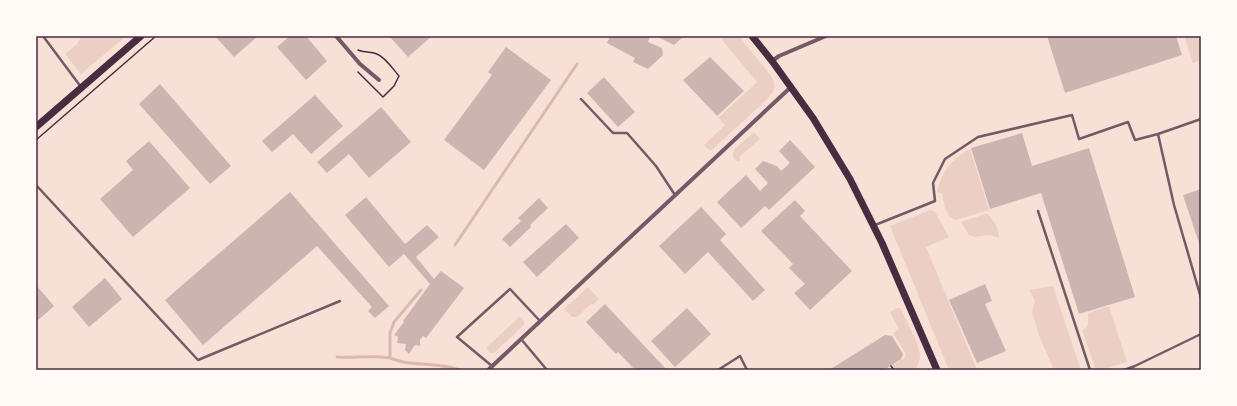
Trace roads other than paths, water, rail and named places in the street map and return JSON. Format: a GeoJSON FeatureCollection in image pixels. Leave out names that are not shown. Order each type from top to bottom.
{"type":"FeatureCollection","features":[{"type":"Feature","properties":{"kind":"main road"},"geometry":{"type":"LineString","coordinates":[[36,127],[141,36]]}},
{"type":"Feature","properties":{"kind":"main road"},"geometry":{"type":"LineString","coordinates":[[752,36],[814,118],[850,179],[885,249],[937,370]]}},
{"type":"Feature","properties":{"kind":"street"},"geometry":{"type":"LineString","coordinates":[[336,36],[360,64],[378,80]]}},
{"type":"Feature","properties":{"kind":"street"},"geometry":{"type":"LineString","coordinates":[[772,61],[779,56],[826,36]]}},
{"type":"Feature","properties":{"kind":"street"},"geometry":{"type":"LineString","coordinates":[[488,370],[791,87]]}},
{"type":"Feature","properties":{"kind":"lane"},"geometry":{"type":"LineString","coordinates":[[43,36],[81,87]]}},
{"type":"Feature","properties":{"kind":"lane"},"geometry":{"type":"LineString","coordinates":[[581,99],[613,133],[627,134],[656,166],[675,196]]}},
{"type":"Feature","properties":{"kind":"lane"},"geometry":{"type":"LineString","coordinates":[[873,226],[935,201],[933,183],[945,159],[978,138],[1072,115],[1080,139],[1128,122],[1135,140],[1158,134],[1201,119]]}},
{"type":"Feature","properties":{"kind":"lane"},"geometry":{"type":"LineString","coordinates":[[1158,134],[1174,205],[1201,298]]}},
{"type":"Feature","properties":{"kind":"lane"},"geometry":{"type":"LineString","coordinates":[[36,186],[198,360],[340,301]]}},
{"type":"Feature","properties":{"kind":"lane"},"geometry":{"type":"LineString","coordinates":[[1038,211],[1090,370]]}},
{"type":"Feature","properties":{"kind":"lane"},"geometry":{"type":"LineString","coordinates":[[493,366],[457,337],[510,289],[540,321]]}},
{"type":"Feature","properties":{"kind":"lane"},"geometry":{"type":"LineString","coordinates":[[1124,370],[1201,334]]}},
{"type":"Feature","properties":{"kind":"lane"},"geometry":{"type":"LineString","coordinates":[[521,339],[547,370]]}},
{"type":"Feature","properties":{"kind":"lane"},"geometry":{"type":"LineString","coordinates":[[718,370],[740,356],[747,370]]}},
{"type":"Feature","properties":{"kind":"waterway"},"geometry":{"type":"LineString","coordinates":[[455,245],[577,64]]}},
{"type":"Feature","properties":{"kind":"waterway"},"geometry":{"type":"LineString","coordinates":[[390,358],[390,333],[394,322],[421,290]]}},
{"type":"Feature","properties":{"kind":"waterway"},"geometry":{"type":"LineString","coordinates":[[337,357],[384,357],[405,362],[442,366],[459,370]]}}]}
